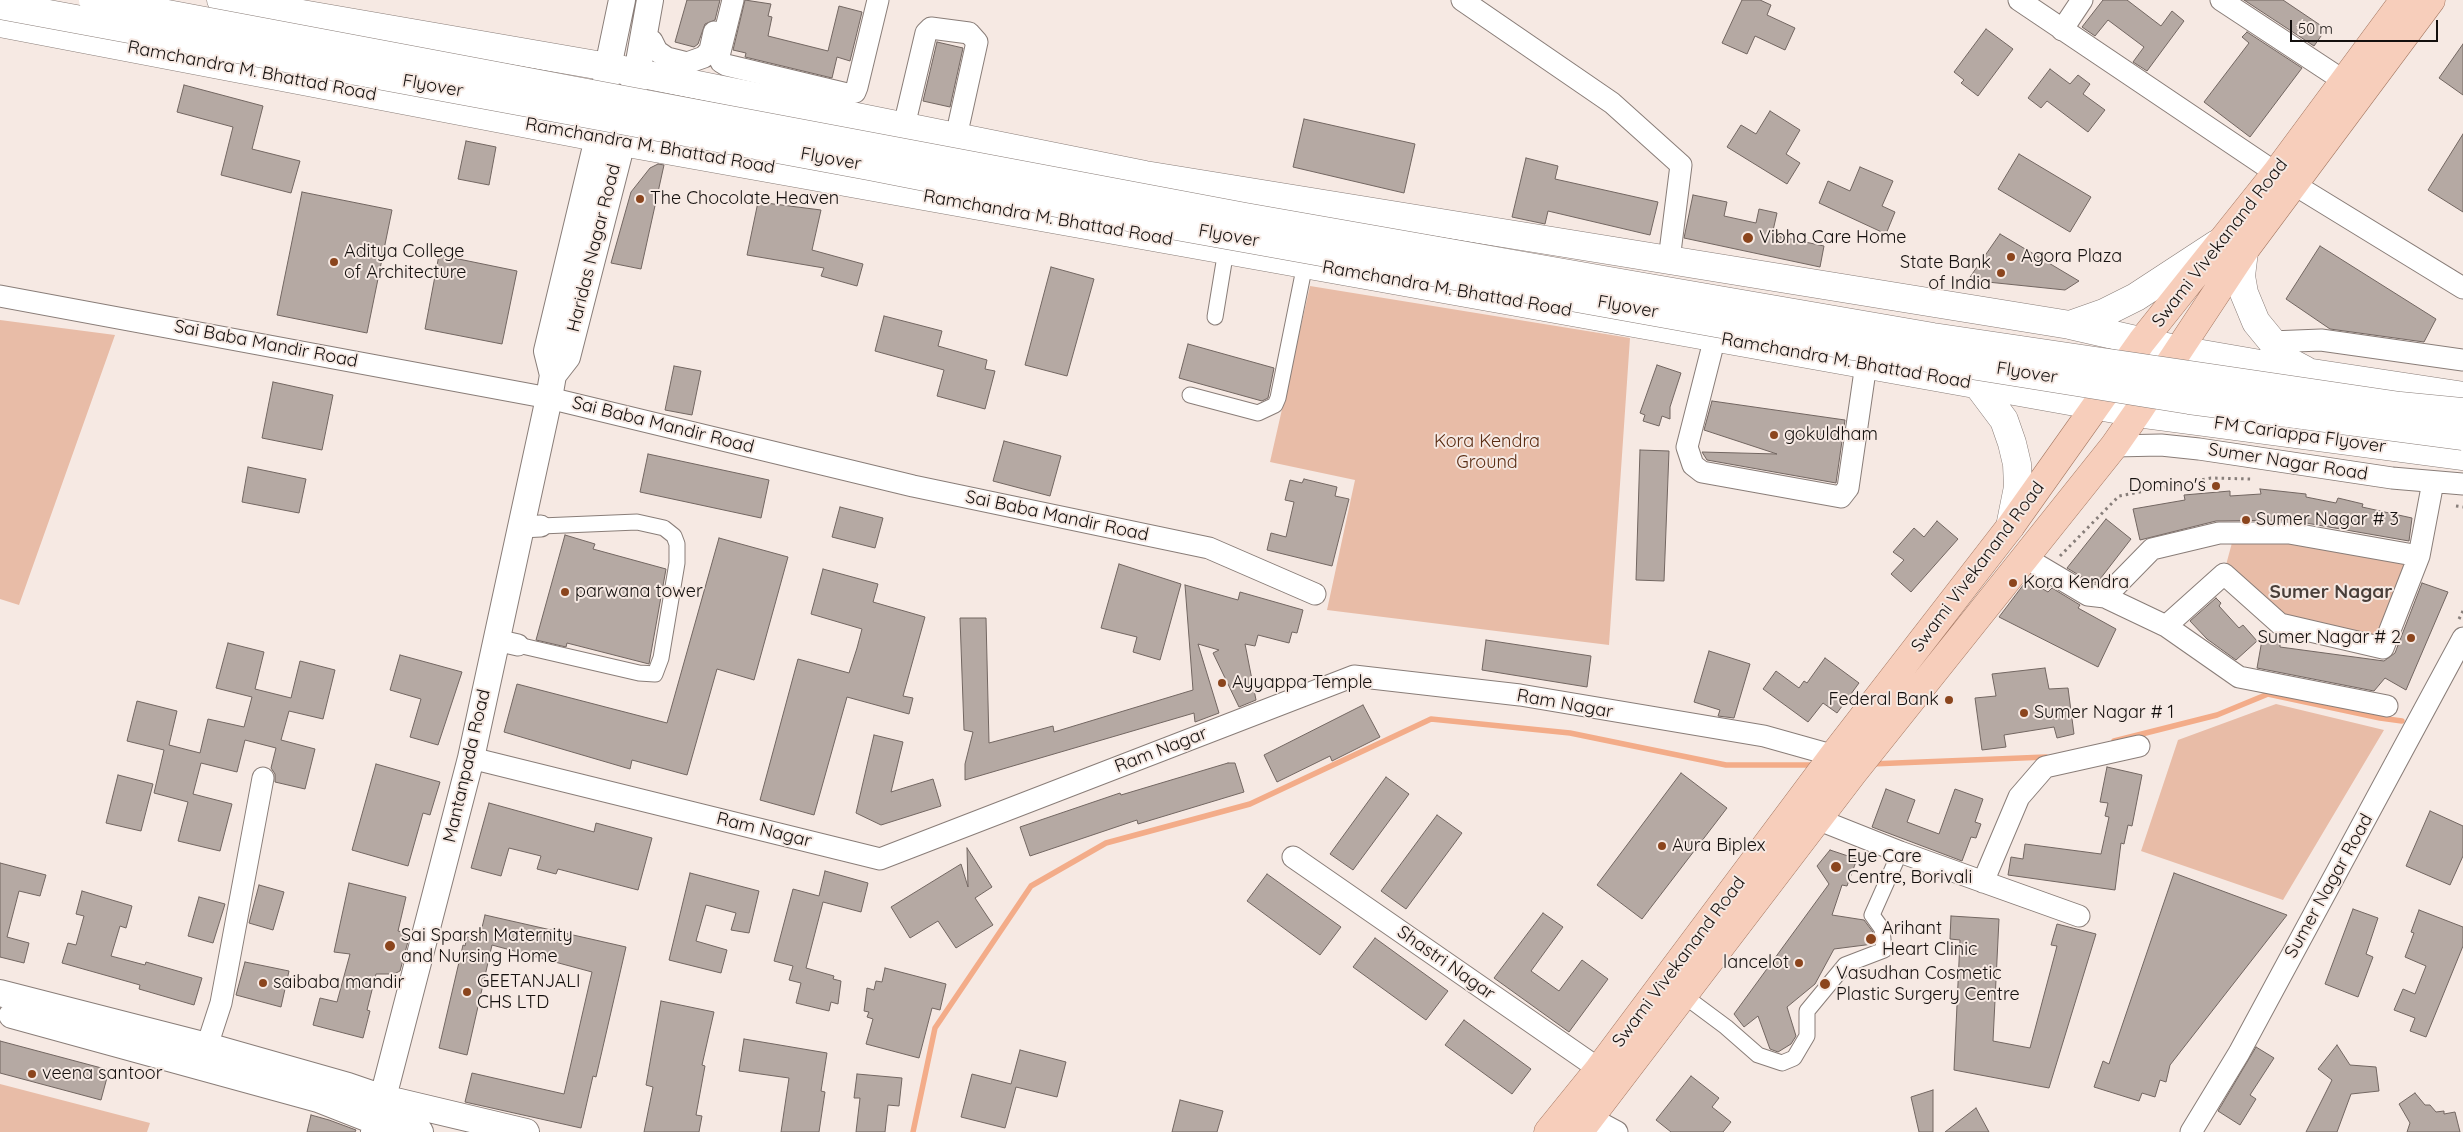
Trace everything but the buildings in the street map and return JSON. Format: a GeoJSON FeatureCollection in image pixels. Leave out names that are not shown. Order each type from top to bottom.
{"type":"FeatureCollection","features":[{"type":"Feature","properties":{"kind":"main road","name":"Flyover"},"geometry":{"type":"LineString","coordinates":[[93,0],[1246,217],[1642,287],[1932,337],[2390,405],[2463,412]]}},
{"type":"Feature","properties":{"kind":"main road"},"geometry":{"type":"LineString","coordinates":[[220,0],[608,67],[1145,174],[2070,326],[2179,350],[2317,374],[2463,396]]}},
{"type":"Feature","properties":{"kind":"main road","name":"Swami Vivekanand Road"},"geometry":{"type":"LineString","coordinates":[[2285,179],[2344,81],[2404,0]]}},
{"type":"Feature","properties":{"kind":"main road","name":"Swami Vivekanand Road"},"geometry":{"type":"LineString","coordinates":[[1579,1118],[1599,1069],[1840,764],[2142,341],[2233,246],[2285,179],[2431,0]]}},
{"type":"Feature","properties":{"kind":"main road","name":"Flyover"},"geometry":{"type":"LineString","coordinates":[[0,5],[869,166],[1149,221],[1766,332],[2189,400],[2463,436]]}},
{"type":"Feature","properties":{"kind":"main road","name":"Ramchandra M. Bhattad Road"},"geometry":{"type":"LineString","coordinates":[[0,23],[610,140],[2137,413]]}},
{"type":"Feature","properties":{"kind":"main road"},"geometry":{"type":"LineString","coordinates":[[2070,326],[2104,313],[2233,246],[2244,293],[2256,322],[2288,361],[2317,374]]}},
{"type":"Feature","properties":{"kind":"main road","name":"Swami Vivekanand Road"},"geometry":{"type":"LineString","coordinates":[[1548,1132],[1579,1118],[1683,995],[1817,820],[1840,764],[2035,564],[2179,350],[2233,246]]}},
{"type":"Feature","properties":{"kind":"main road"},"geometry":{"type":"LineString","coordinates":[[1977,384],[2004,420],[2017,464],[2018,487],[2010,527]]}},
{"type":"Feature","properties":{"kind":"main road","name":"FM Cariappa Flyover"},"geometry":{"type":"LineString","coordinates":[[2137,413],[2463,456]]}},
{"type":"Feature","properties":{"kind":"street","name":"Haridas Nagar Road"},"geometry":{"type":"LineString","coordinates":[[610,140],[608,67],[622,0]]}},
{"type":"Feature","properties":{"kind":"street","name":"Haridas Nagar Road"},"geometry":{"type":"LineString","coordinates":[[551,386],[567,356],[610,140],[637,73],[650,0]]}},
{"type":"Feature","properties":{"kind":"street"},"geometry":{"type":"LineString","coordinates":[[652,40],[657,51],[667,58],[687,63],[704,57],[710,50],[722,0]]}},
{"type":"Feature","properties":{"kind":"street"},"geometry":{"type":"LineString","coordinates":[[733,0],[719,56],[721,62],[726,65],[847,94],[855,92],[858,87],[878,0]]}},
{"type":"Feature","properties":{"kind":"street"},"geometry":{"type":"LineString","coordinates":[[1462,0],[1612,102],[1681,165],[1669,260]]}},
{"type":"Feature","properties":{"kind":"street"},"geometry":{"type":"LineString","coordinates":[[2019,0],[2285,179],[2463,288]]}},
{"type":"Feature","properties":{"kind":"street"},"geometry":{"type":"LineString","coordinates":[[2062,30],[2082,0]]}},
{"type":"Feature","properties":{"kind":"street"},"geometry":{"type":"LineString","coordinates":[[2221,0],[2344,81]]}},
{"type":"Feature","properties":{"kind":"street"},"geometry":{"type":"LineString","coordinates":[[904,126],[926,33],[931,28],[969,34],[977,42],[956,137]]}},
{"type":"Feature","properties":{"kind":"street"},"geometry":{"type":"LineString","coordinates":[[1215,317],[1226,250]]}},
{"type":"Feature","properties":{"kind":"street"},"geometry":{"type":"LineString","coordinates":[[1190,395],[1258,413],[1275,405],[1305,264]]}},
{"type":"Feature","properties":{"kind":"street","name":"Sai Baba Mandir Road"},"geometry":{"type":"LineString","coordinates":[[0,296],[551,386],[913,486],[1209,548],[1315,594]]}},
{"type":"Feature","properties":{"kind":"street"},"geometry":{"type":"LineString","coordinates":[[1714,337],[1688,447],[1693,465],[1702,472],[1840,497],[1848,488],[1866,364]]}},
{"type":"Feature","properties":{"kind":"street"},"geometry":{"type":"LineString","coordinates":[[2271,342],[2321,340],[2463,360]]}},
{"type":"Feature","properties":{"kind":"street","name":"Mantanpada Road"},"geometry":{"type":"LineString","coordinates":[[378,1118],[471,758],[507,642],[531,526],[551,386]]}},
{"type":"Feature","properties":{"kind":"street","name":"Sumer Nagar Road"},"geometry":{"type":"LineString","coordinates":[[2114,446],[2161,445],[2199,449],[2392,478],[2431,491],[2463,484]]}},
{"type":"Feature","properties":{"kind":"street"},"geometry":{"type":"LineString","coordinates":[[2166,626],[2224,574],[2280,624],[2383,648],[2419,556],[2431,491]]}},
{"type":"Feature","properties":{"kind":"street"},"geometry":{"type":"LineString","coordinates":[[507,642],[639,674],[655,674],[663,650],[677,563],[677,544],[674,536],[664,528],[637,522],[531,526]]}},
{"type":"Feature","properties":{"kind":"street"},"geometry":{"type":"LineString","coordinates":[[2105,597],[2152,549],[2219,533],[2290,533],[2419,556]]}},
{"type":"Feature","properties":{"kind":"street"},"geometry":{"type":"LineString","coordinates":[[2035,564],[2088,595],[2105,597],[2166,626],[2239,677],[2387,706]]}},
{"type":"Feature","properties":{"kind":"street","name":"Sumer Nagar Road"},"geometry":{"type":"LineString","coordinates":[[2190,1132],[2239,1053],[2463,638]]}},
{"type":"Feature","properties":{"kind":"street","name":"Ram Nagar"},"geometry":{"type":"LineString","coordinates":[[471,758],[880,859],[1354,676],[1520,695],[1764,736],[1840,764]]}},
{"type":"Feature","properties":{"kind":"street"},"geometry":{"type":"LineString","coordinates":[[1983,882],[2019,797],[2045,767],[2139,746]]}},
{"type":"Feature","properties":{"kind":"street"},"geometry":{"type":"LineString","coordinates":[[207,1046],[221,1003],[263,778]]}},
{"type":"Feature","properties":{"kind":"street"},"geometry":{"type":"LineString","coordinates":[[1817,820],[2079,916]]}},
{"type":"Feature","properties":{"kind":"street"},"geometry":{"type":"LineString","coordinates":[[1683,995],[1726,1026],[1758,1055],[1782,1063],[1794,1058],[1807,1036],[1807,1012],[1845,965],[1884,950],[1882,929],[1872,915],[1900,852]]}},
{"type":"Feature","properties":{"kind":"street","name":"Shastri Nagar"},"geometry":{"type":"LineString","coordinates":[[1293,857],[1599,1069]]}},
{"type":"Feature","properties":{"kind":"street"},"geometry":{"type":"LineString","coordinates":[[0,993],[207,1046],[348,1086],[378,1118],[526,1132]]}},
{"type":"Feature","properties":{"kind":"street"},"geometry":{"type":"LineString","coordinates":[[0,1011],[318,1099],[420,1132]]}},
{"type":"Feature","properties":{"kind":"street"},"geometry":{"type":"LineString","coordinates":[[1579,1118],[1617,1132]]}},
{"type":"Feature","properties":{"kind":"path"},"geometry":{"type":"LineString","coordinates":[[2035,564],[2119,496],[2211,478],[2260,480]]}},
{"type":"Feature","properties":{"kind":"path"},"geometry":{"type":"LineString","coordinates":[[2431,491],[2463,507]]}},
{"type":"Feature","properties":{"kind":"green space","name":"Kora Kendra Ground"},"geometry":{"type":"Polygon","coordinates":[[[1310,286],[1630,338],[1609,645],[1327,610],[1355,480],[1270,462],[1310,286]]]}},
{"type":"Feature","properties":{"kind":"green space"},"geometry":{"type":"Polygon","coordinates":[[[0,320],[115,335],[19,605],[0,599],[0,320]]]}},
{"type":"Feature","properties":{"kind":"green space"},"geometry":{"type":"Polygon","coordinates":[[[2295,537],[2407,564],[2378,636],[2284,618],[2226,565],[2233,539],[2295,537]]]}},
{"type":"Feature","properties":{"kind":"green space"},"geometry":{"type":"Polygon","coordinates":[[[2276,704],[2384,730],[2283,900],[2141,851],[2178,740],[2276,704]]]}},
{"type":"Feature","properties":{"kind":"green space"},"geometry":{"type":"Polygon","coordinates":[[[0,1084],[150,1123],[147,1132],[0,1132],[0,1084]]]}},
{"type":"Feature","properties":{"kind":"waterway"},"geometry":{"type":"LineString","coordinates":[[2114,741],[2217,715],[2268,694],[2402,721]]}},
{"type":"Feature","properties":{"kind":"waterway"},"geometry":{"type":"LineString","coordinates":[[913,1132],[935,1028],[1031,886],[1106,843],[1250,804],[1431,719],[1570,733],[1726,765],[1816,765]]}},
{"type":"Feature","properties":{"kind":"waterway"},"geometry":{"type":"LineString","coordinates":[[1871,764],[2046,757]]}},
{"type":"Feature","properties":{"kind":"place","name":"The Chocolate Heaven"},"geometry":{"type":"Point","coordinates":[640,199]}},
{"type":"Feature","properties":{"kind":"place","name":"Vibha Care Home"},"geometry":{"type":"Point","coordinates":[1748,238]}},
{"type":"Feature","properties":{"kind":"place","name":"Agora Plaza"},"geometry":{"type":"Point","coordinates":[2011,257]}},
{"type":"Feature","properties":{"kind":"place","name":"Aditya College of Architecture"},"geometry":{"type":"Point","coordinates":[334,262]}},
{"type":"Feature","properties":{"kind":"place","name":"State Bank of India"},"geometry":{"type":"Point","coordinates":[2001,273]}},
{"type":"Feature","properties":{"kind":"place","name":"gokuldham"},"geometry":{"type":"Point","coordinates":[1774,435]}},
{"type":"Feature","properties":{"kind":"place","name":"Domino's"},"geometry":{"type":"Point","coordinates":[2216,486]}},
{"type":"Feature","properties":{"kind":"place","name":"Sumer Nagar # 3"},"geometry":{"type":"Point","coordinates":[2246,520]}},
{"type":"Feature","properties":{"kind":"place","name":"Kora Kendra"},"geometry":{"type":"Point","coordinates":[2013,583]}},
{"type":"Feature","properties":{"kind":"place","name":"parwana tower"},"geometry":{"type":"Point","coordinates":[565,592]}},
{"type":"Feature","properties":{"kind":"place","name":"Sumer Nagar # 2"},"geometry":{"type":"Point","coordinates":[2411,638]}},
{"type":"Feature","properties":{"kind":"place","name":"Ayyappa Temple"},"geometry":{"type":"Point","coordinates":[1222,683]}},
{"type":"Feature","properties":{"kind":"place","name":"Federal Bank"},"geometry":{"type":"Point","coordinates":[1949,700]}},
{"type":"Feature","properties":{"kind":"place","name":"Sumer Nagar # 1"},"geometry":{"type":"Point","coordinates":[2024,713]}},
{"type":"Feature","properties":{"kind":"place","name":"Aura Biplex"},"geometry":{"type":"Point","coordinates":[1662,846]}},
{"type":"Feature","properties":{"kind":"place","name":"Eye Care Centre, Borivali"},"geometry":{"type":"Point","coordinates":[1836,867]}},
{"type":"Feature","properties":{"kind":"place","name":"Arihant Heart Clinic"},"geometry":{"type":"Point","coordinates":[1871,939]}},
{"type":"Feature","properties":{"kind":"place","name":"Sai Sparsh Maternity and Nursing Home"},"geometry":{"type":"Point","coordinates":[390,946]}},
{"type":"Feature","properties":{"kind":"place","name":"lancelot"},"geometry":{"type":"Point","coordinates":[1799,963]}},
{"type":"Feature","properties":{"kind":"place","name":"saibaba mandir"},"geometry":{"type":"Point","coordinates":[263,983]}},
{"type":"Feature","properties":{"kind":"place","name":"Vasudhan Cosmetic Plastic Surgery Centre"},"geometry":{"type":"Point","coordinates":[1825,984]}},
{"type":"Feature","properties":{"kind":"place","name":"GEETANJALI CHS LTD"},"geometry":{"type":"Point","coordinates":[467,992]}},
{"type":"Feature","properties":{"kind":"place","name":"veena santoor"},"geometry":{"type":"Point","coordinates":[32,1074]}},
{"type":"Feature","properties":{"kind":"district","name":"Sumer Nagar"},"geometry":{"type":"Point","coordinates":[2331,592]}}]}
